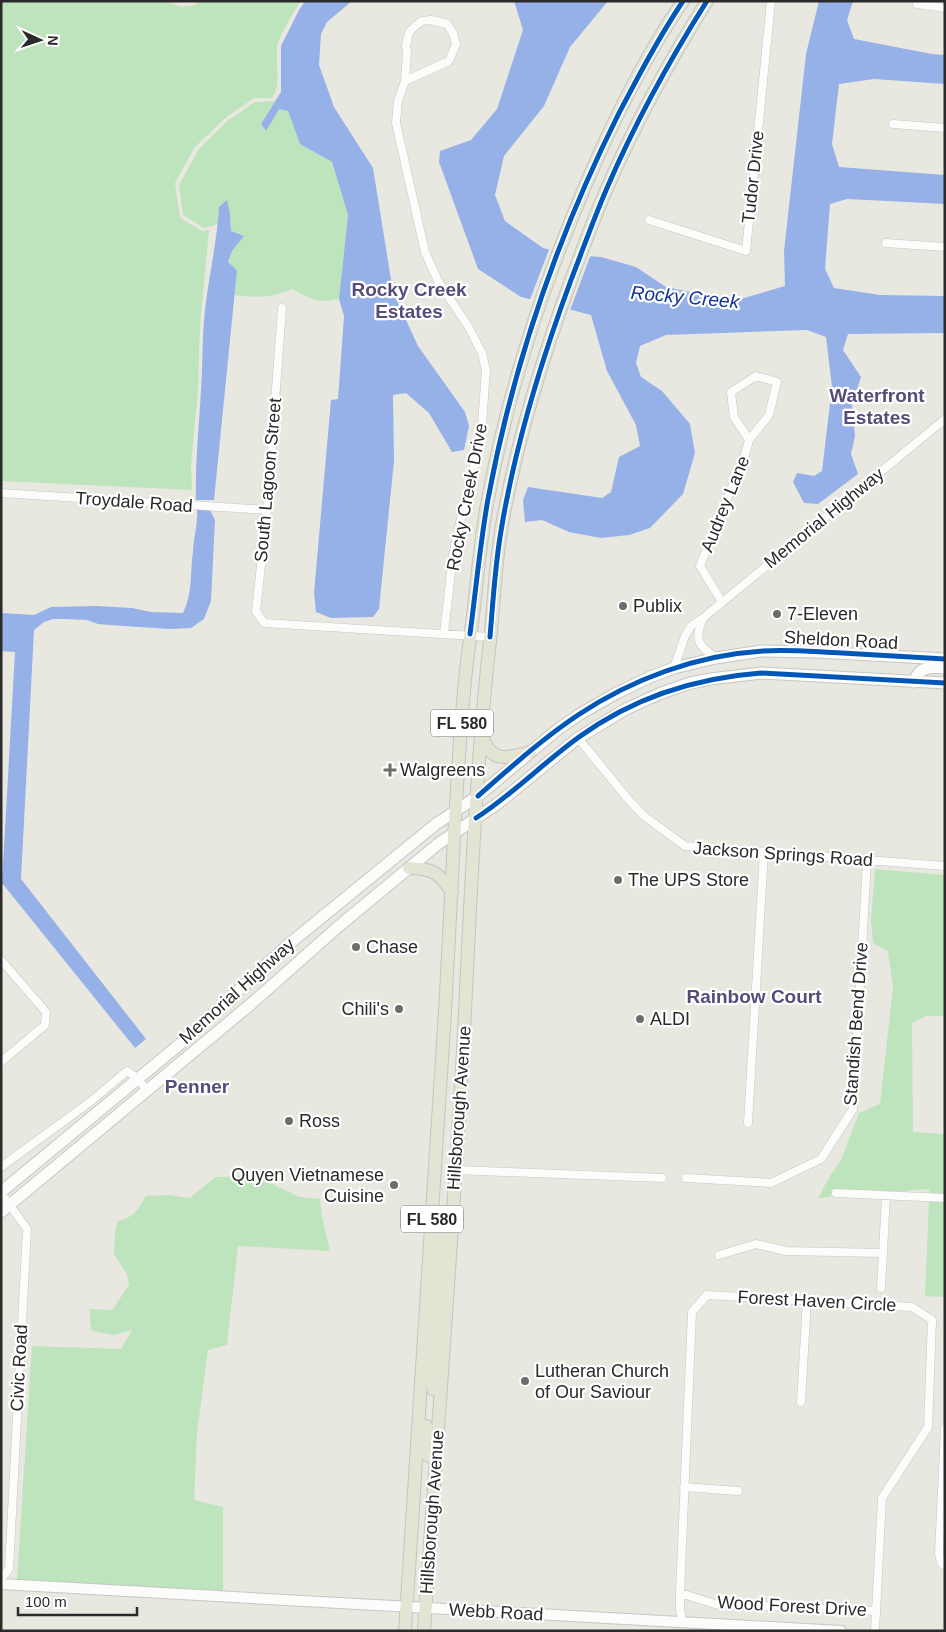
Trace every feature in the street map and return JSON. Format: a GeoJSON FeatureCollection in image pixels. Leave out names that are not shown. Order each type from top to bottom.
{"type":"FeatureCollection","features":[{"type":"Feature","properties":{"kind":"main road","name":"FL 580"},"geometry":{"type":"LineString","coordinates":[[456,812],[464,691],[482,534],[499,444],[515,379],[556,255],[588,178],[638,77],[683,1]]}},
{"type":"Feature","properties":{"kind":"main road","name":"FL 580"},"geometry":{"type":"LineString","coordinates":[[481,735],[498,553],[506,508],[529,407],[556,321],[607,187],[652,95],[707,1]]}},
{"type":"Feature","properties":{"kind":"main road","name":"Sheldon Road"},"geometry":{"type":"LineString","coordinates":[[478,796],[530,752],[580,714],[615,694],[674,668],[716,658],[779,650],[945,659]]}},
{"type":"Feature","properties":{"kind":"main road"},"geometry":{"type":"LineString","coordinates":[[914,682],[920,671],[945,668]]}},
{"type":"Feature","properties":{"kind":"main road"},"geometry":{"type":"LineString","coordinates":[[476,818],[497,804],[578,738],[626,709],[690,684],[712,679],[760,673],[945,683]]}},
{"type":"Feature","properties":{"kind":"main road","name":"Hillsborough Avenue"},"geometry":{"type":"LineString","coordinates":[[424,1631],[455,1170],[481,735]]}},
{"type":"Feature","properties":{"kind":"main road"},"geometry":{"type":"LineString","coordinates":[[481,735],[486,748],[496,757],[508,757],[530,752]]}},
{"type":"Feature","properties":{"kind":"main road","name":"Memorial Highway"},"geometry":{"type":"LineString","coordinates":[[1,1192],[180,1044],[289,944],[436,824],[478,796]]}},
{"type":"Feature","properties":{"kind":"main road","name":"Hillsborough Avenue"},"geometry":{"type":"LineString","coordinates":[[405,1631],[438,1132],[456,812]]}},
{"type":"Feature","properties":{"kind":"main road","name":"Memorial Highway"},"geometry":{"type":"LineString","coordinates":[[1,1212],[251,1004],[339,926],[438,844],[476,818]]}},
{"type":"Feature","properties":{"kind":"main road"},"geometry":{"type":"LineString","coordinates":[[409,868],[426,868],[435,871],[442,877],[452,892]]}},
{"type":"Feature","properties":{"kind":"main road"},"geometry":{"type":"LineString","coordinates":[[242,987],[251,1004]]}},
{"type":"Feature","properties":{"kind":"main road"},"geometry":{"type":"LineString","coordinates":[[442,1056],[462,1057]]}},
{"type":"Feature","properties":{"kind":"main road"},"geometry":{"type":"LineString","coordinates":[[438,1132],[448,1148],[445,1203],[452,1217]]}},
{"type":"Feature","properties":{"kind":"main road"},"geometry":{"type":"LineString","coordinates":[[431,1227],[440,1235],[434,1326],[436,1332],[444,1337]]}},
{"type":"Feature","properties":{"kind":"main road"},"geometry":{"type":"LineString","coordinates":[[424,1335],[434,1345],[433,1392],[439,1414]]}},
{"type":"Feature","properties":{"kind":"main road"},"geometry":{"type":"LineString","coordinates":[[419,1402],[425,1409],[425,1454],[435,1459]]}},
{"type":"Feature","properties":{"kind":"street","name":"Tudor Drive"},"geometry":{"type":"LineString","coordinates":[[650,220],[746,251],[770,2]]}},
{"type":"Feature","properties":{"kind":"street"},"geometry":{"type":"LineString","coordinates":[[917,4],[945,8]]}},
{"type":"Feature","properties":{"kind":"street","name":"Rocky Creek Drive"},"geometry":{"type":"LineString","coordinates":[[405,81],[449,61],[456,44],[453,33],[447,24],[438,21],[422,20],[409,32],[406,45],[405,81],[398,101],[396,123],[425,252],[438,281],[468,326],[482,353],[486,370],[481,438],[454,554],[444,633]]}},
{"type":"Feature","properties":{"kind":"street"},"geometry":{"type":"LineString","coordinates":[[892,124],[945,128]]}},
{"type":"Feature","properties":{"kind":"street"},"geometry":{"type":"LineString","coordinates":[[886,243],[945,247]]}},
{"type":"Feature","properties":{"kind":"street","name":"South Lagoon Street"},"geometry":{"type":"LineString","coordinates":[[282,308],[267,510],[256,611],[264,623],[444,633]]}},
{"type":"Feature","properties":{"kind":"street","name":"Audrey Lane"},"geometry":{"type":"LineString","coordinates":[[722,602],[700,566],[745,455],[749,440],[769,415],[777,382],[756,376],[731,392],[734,417],[749,440]]}},
{"type":"Feature","properties":{"kind":"street","name":"Memorial Highway"},"geometry":{"type":"LineString","coordinates":[[674,668],[685,636],[691,626],[704,618],[945,419]]}},
{"type":"Feature","properties":{"kind":"street","name":"Troydale Road"},"geometry":{"type":"LineString","coordinates":[[1,493],[267,510]]}},
{"type":"Feature","properties":{"kind":"street"},"geometry":{"type":"LineString","coordinates":[[704,618],[698,630],[698,640],[704,649],[716,658]]}},
{"type":"Feature","properties":{"kind":"street"},"geometry":{"type":"LineString","coordinates":[[444,633],[490,636]]}},
{"type":"Feature","properties":{"kind":"street","name":"Jackson Springs Road"},"geometry":{"type":"LineString","coordinates":[[578,738],[644,816],[685,846],[945,866]]}},
{"type":"Feature","properties":{"kind":"street"},"geometry":{"type":"LineString","coordinates":[[748,1124],[764,852]]}},
{"type":"Feature","properties":{"kind":"street","name":"Standish Bend Drive"},"geometry":{"type":"LineString","coordinates":[[686,1178],[771,1183],[821,1159],[853,1109],[867,860]]}},
{"type":"Feature","properties":{"kind":"street"},"geometry":{"type":"LineString","coordinates":[[1,960],[46,1012],[45,1025],[1,1062]]}},
{"type":"Feature","properties":{"kind":"street"},"geometry":{"type":"LineString","coordinates":[[1,1166],[90,1102],[127,1071],[137,1078],[147,1090]]}},
{"type":"Feature","properties":{"kind":"street"},"geometry":{"type":"LineString","coordinates":[[455,1170],[662,1178]]}},
{"type":"Feature","properties":{"kind":"street","name":"Civic Road"},"geometry":{"type":"LineString","coordinates":[[1,1192],[27,1229],[8,1569],[1,1579]]}},
{"type":"Feature","properties":{"kind":"street"},"geometry":{"type":"LineString","coordinates":[[836,1194],[945,1198]]}},
{"type":"Feature","properties":{"kind":"street"},"geometry":{"type":"LineString","coordinates":[[881,1288],[886,1196]]}},
{"type":"Feature","properties":{"kind":"street"},"geometry":{"type":"LineString","coordinates":[[719,1255],[756,1244],[786,1251],[883,1254]]}},
{"type":"Feature","properties":{"kind":"street","name":"Forest Haven Circle"},"geometry":{"type":"LineString","coordinates":[[682,1622],[680,1593],[692,1312],[707,1295],[912,1307],[932,1320],[928,1427],[882,1498],[875,1631]]}},
{"type":"Feature","properties":{"kind":"street"},"geometry":{"type":"LineString","coordinates":[[801,1402],[807,1300]]}},
{"type":"Feature","properties":{"kind":"street"},"geometry":{"type":"LineString","coordinates":[[945,1428],[938,1554],[942,1564],[945,1566]]}},
{"type":"Feature","properties":{"kind":"street"},"geometry":{"type":"LineString","coordinates":[[684,1488],[738,1491]]}},
{"type":"Feature","properties":{"kind":"street","name":"Webb Road"},"geometry":{"type":"LineString","coordinates":[[1,1584],[841,1631]]}},
{"type":"Feature","properties":{"kind":"street","name":"Wood Forest Drive"},"geometry":{"type":"LineString","coordinates":[[680,1593],[715,1604],[876,1611]]}},
{"type":"Feature","properties":{"kind":"green space"},"geometry":{"type":"Polygon","coordinates":[[[1,1],[166,1],[181,7],[196,5],[198,1],[301,1],[278,43],[277,86],[272,98],[254,98],[224,119],[195,147],[175,183],[180,218],[202,231],[209,230],[200,325],[198,390],[191,465],[192,490],[1,481],[1,1]]]}},
{"type":"Feature","properties":{"kind":"green space"},"geometry":{"type":"Polygon","coordinates":[[[275,101],[261,124],[265,131],[279,109],[288,111],[300,144],[332,162],[348,215],[339,299],[314,300],[292,289],[263,296],[234,295],[237,270],[228,262],[232,251],[244,236],[231,231],[230,214],[219,207],[218,224],[204,228],[183,215],[179,185],[199,149],[227,121],[255,102],[275,101]]]}},
{"type":"Feature","properties":{"kind":"green space"},"geometry":{"type":"Polygon","coordinates":[[[875,869],[945,875],[945,1016],[926,1016],[912,1023],[913,1132],[945,1134],[945,1194],[929,1194],[929,1189],[893,1192],[832,1189],[831,1197],[818,1198],[841,1160],[859,1113],[880,1104],[893,988],[888,951],[873,943],[871,920],[875,869]]]}},
{"type":"Feature","properties":{"kind":"green space"},"geometry":{"type":"Polygon","coordinates":[[[256,1176],[299,1197],[320,1199],[330,1251],[238,1246],[227,1345],[208,1350],[197,1433],[194,1500],[223,1507],[223,1593],[17,1581],[32,1346],[121,1349],[132,1330],[114,1335],[92,1331],[90,1323],[90,1309],[112,1310],[129,1285],[127,1274],[114,1254],[115,1232],[118,1221],[135,1212],[146,1196],[168,1195],[190,1198],[215,1177],[256,1176]]]}},
{"type":"Feature","properties":{"kind":"green space"},"geometry":{"type":"Polygon","coordinates":[[[929,1202],[945,1202],[945,1297],[925,1296],[929,1202]]]}},
{"type":"Feature","properties":{"kind":"water"},"geometry":{"type":"Polygon","coordinates":[[[305,1],[352,1],[327,22],[321,34],[319,65],[334,107],[373,168],[393,292],[418,346],[465,412],[469,426],[464,450],[452,452],[429,413],[406,393],[393,395],[394,461],[379,609],[373,617],[331,618],[316,612],[314,593],[331,400],[338,399],[344,316],[339,299],[348,215],[332,162],[300,144],[288,111],[279,109],[266,131],[261,124],[281,92],[281,46],[305,1]]]}},
{"type":"Feature","properties":{"kind":"water","name":"Rocky Creek"},"geometry":{"type":"Polygon","coordinates":[[[514,1],[608,1],[570,47],[544,106],[504,156],[495,195],[505,221],[543,248],[571,255],[601,257],[636,267],[666,287],[737,300],[785,286],[784,251],[806,54],[819,1],[853,1],[847,20],[854,39],[945,55],[945,84],[874,79],[839,84],[832,144],[839,167],[945,175],[945,204],[847,199],[830,204],[825,269],[834,288],[880,295],[945,296],[945,333],[848,334],[843,350],[861,377],[852,404],[855,436],[851,454],[858,474],[818,504],[804,503],[793,482],[797,473],[814,476],[822,471],[832,387],[826,337],[807,330],[666,335],[640,346],[636,363],[641,377],[662,391],[690,424],[695,453],[683,494],[650,528],[629,535],[601,538],[569,532],[542,520],[525,522],[523,500],[528,487],[602,498],[611,492],[619,457],[640,446],[636,425],[607,371],[591,315],[521,297],[478,269],[439,162],[440,151],[471,140],[497,109],[523,30],[514,1]]]}},
{"type":"Feature","properties":{"kind":"water"},"geometry":{"type":"Polygon","coordinates":[[[227,200],[231,231],[244,236],[232,251],[228,262],[237,270],[214,500],[196,500],[205,310],[217,233],[219,207],[227,200]]]}},
{"type":"Feature","properties":{"kind":"water"},"geometry":{"type":"Polygon","coordinates":[[[197,508],[210,510],[215,520],[211,601],[204,619],[191,628],[170,629],[98,624],[87,620],[53,619],[44,622],[34,630],[21,879],[146,1039],[135,1048],[2,883],[15,652],[1,651],[1,613],[34,615],[51,607],[97,606],[132,608],[151,612],[183,613],[190,590],[197,508]]]}},
{"type":"Feature","properties":{"kind":"pier"},"geometry":{"type":"Polygon","coordinates":[[[550,247],[571,253],[591,254],[569,313],[529,302],[550,247]]]}},
{"type":"Feature","properties":{"kind":"cycle path"},"geometry":{"type":"LineString","coordinates":[[470,634],[485,516],[498,449],[510,399],[540,302],[557,253],[597,159],[642,70],[683,1]]}},
{"type":"Feature","properties":{"kind":"cycle path"},"geometry":{"type":"LineString","coordinates":[[490,637],[497,557],[507,499],[521,435],[549,341],[602,199],[629,140],[679,46],[707,1]]}},
{"type":"Feature","properties":{"kind":"cycle path"},"geometry":{"type":"LineString","coordinates":[[478,796],[514,764],[578,715],[620,690],[666,671],[738,653],[773,650],[945,659]]}},
{"type":"Feature","properties":{"kind":"cycle path"},"geometry":{"type":"LineString","coordinates":[[476,818],[503,799],[579,737],[600,723],[643,701],[688,685],[761,673],[945,683]]}},
{"type":"Feature","properties":{"kind":"place","name":"Publix"},"geometry":{"type":"Point","coordinates":[623,606]}},
{"type":"Feature","properties":{"kind":"place","name":"7-Eleven"},"geometry":{"type":"Point","coordinates":[777,614]}},
{"type":"Feature","properties":{"kind":"place","name":"Walgreens"},"geometry":{"type":"Point","coordinates":[390,770]}},
{"type":"Feature","properties":{"kind":"place","name":"The UPS Store"},"geometry":{"type":"Point","coordinates":[618,880]}},
{"type":"Feature","properties":{"kind":"place","name":"Chase"},"geometry":{"type":"Point","coordinates":[356,947]}},
{"type":"Feature","properties":{"kind":"place","name":"Chili's"},"geometry":{"type":"Point","coordinates":[399,1009]}},
{"type":"Feature","properties":{"kind":"place","name":"ALDI"},"geometry":{"type":"Point","coordinates":[640,1019]}},
{"type":"Feature","properties":{"kind":"place","name":"Ross"},"geometry":{"type":"Point","coordinates":[289,1121]}},
{"type":"Feature","properties":{"kind":"place","name":"Quyen Vietnamese Cuisine"},"geometry":{"type":"Point","coordinates":[394,1185]}},
{"type":"Feature","properties":{"kind":"place","name":"Lutheran Church of Our Saviour"},"geometry":{"type":"Point","coordinates":[525,1381]}},
{"type":"Feature","properties":{"kind":"district","name":"Rocky Creek Estates"},"geometry":{"type":"Point","coordinates":[409,300]}},
{"type":"Feature","properties":{"kind":"district","name":"Waterfront Estates"},"geometry":{"type":"Point","coordinates":[877,406]}},
{"type":"Feature","properties":{"kind":"district","name":"Rainbow Court"},"geometry":{"type":"Point","coordinates":[754,996]}},
{"type":"Feature","properties":{"kind":"district","name":"Penner"},"geometry":{"type":"Point","coordinates":[197,1086]}}]}
